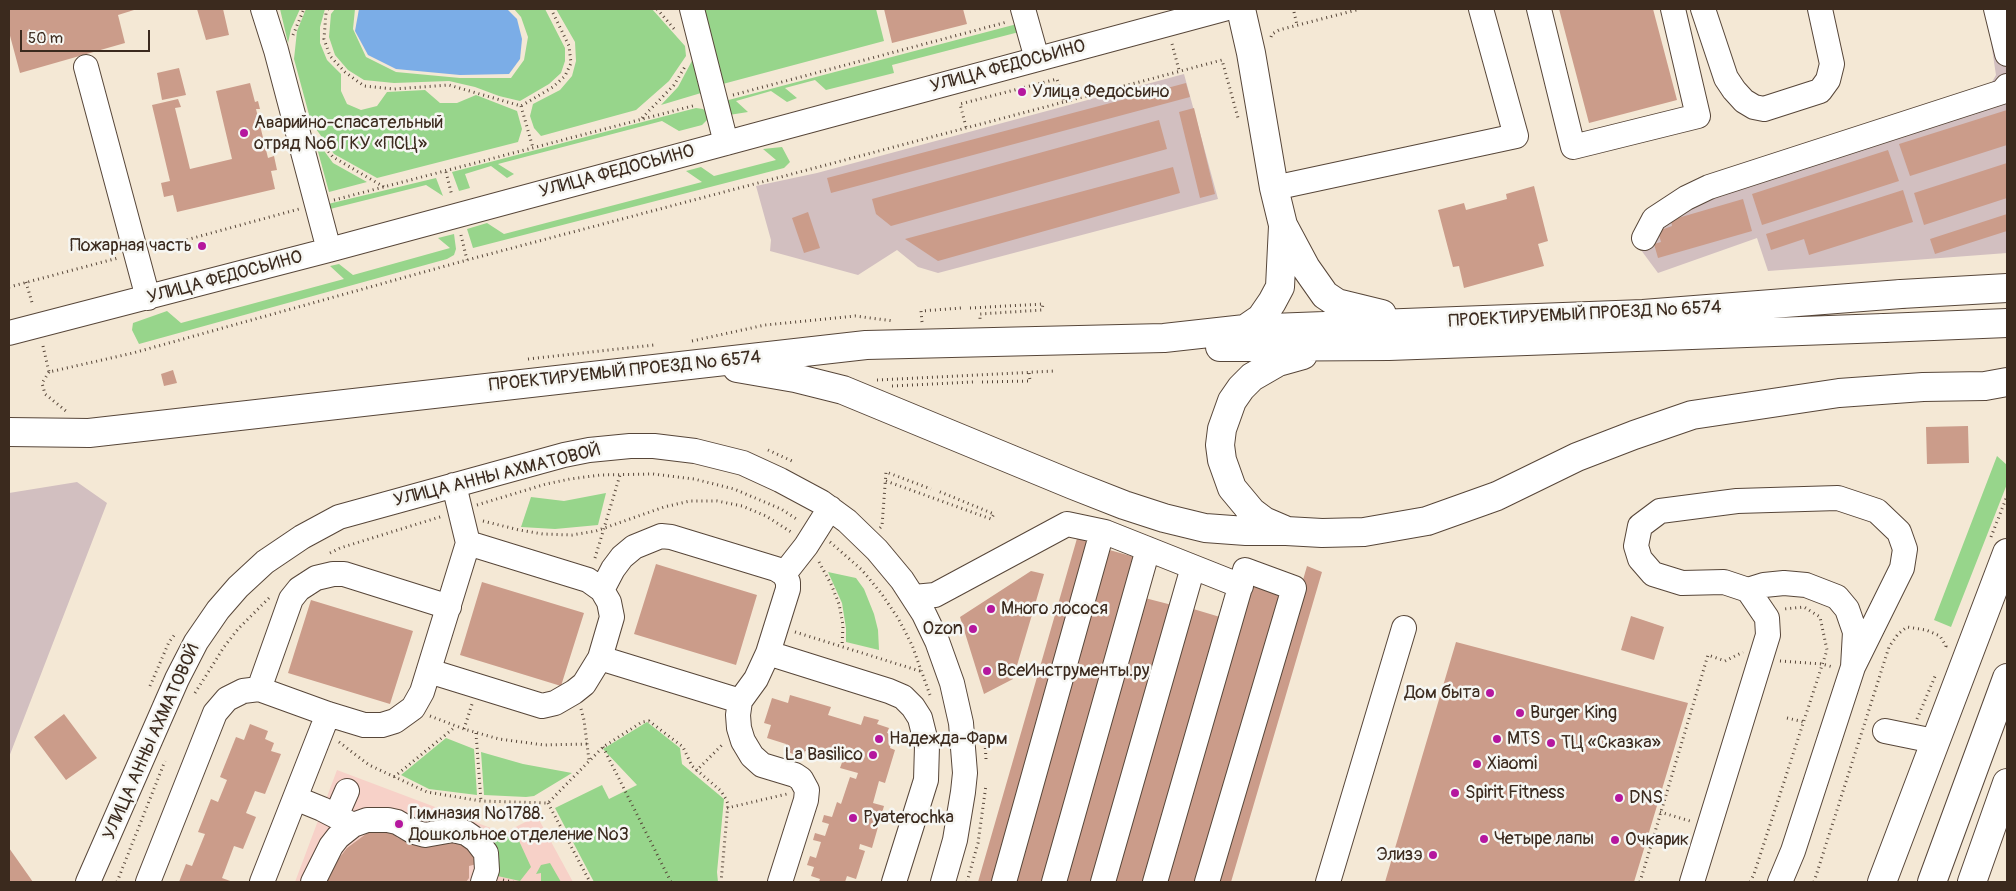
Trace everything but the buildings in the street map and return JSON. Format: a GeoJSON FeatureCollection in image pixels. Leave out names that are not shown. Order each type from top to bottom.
{"type":"FeatureCollection","features":[{"type":"Feature","properties":{"kind":"main road"},"geometry":{"type":"LineString","coordinates":[[1241,9],[1251,53],[1274,188],[1283,224],[1306,268],[1325,295],[1337,303],[1420,322]]}},
{"type":"Feature","properties":{"kind":"main road"},"geometry":{"type":"LineString","coordinates":[[1245,329],[1261,318],[1280,287],[1283,224]]}},
{"type":"Feature","properties":{"kind":"main road","name":"ПРОЕКТИРУЕМЫЙ ПРОЕЗД № 6574"},"geometry":{"type":"LineString","coordinates":[[9,452],[89,433],[866,344],[1164,338],[1245,329],[1643,314],[2007,288]]}},
{"type":"Feature","properties":{"kind":"main road","name":"ПРОЕКТИРУЕМЫЙ ПРОЕЗД № 6574"},"geometry":{"type":"LineString","coordinates":[[1164,338],[1228,348],[2007,323]]}},
{"type":"Feature","properties":{"kind":"main road"},"geometry":{"type":"LineString","coordinates":[[1286,531],[1264,521],[1252,512],[1232,488],[1226,475],[1221,452],[1222,429],[1226,415],[1241,388],[1264,369],[1278,362],[1337,346]]}},
{"type":"Feature","properties":{"kind":"main road"},"geometry":{"type":"LineString","coordinates":[[709,362],[795,378],[843,390],[1081,488],[1164,518],[1205,528],[1322,533],[1364,532],[1427,521],[1497,496],[1577,457],[1692,415],[1839,393],[1923,387],[2000,387]]}},
{"type":"Feature","properties":{"kind":"main road","name":"ПРОЕКТИРУЕМЫЙ ПРОЕЗД № 6574"},"geometry":{"type":"LineString","coordinates":[[9,432],[89,433]]}},
{"type":"Feature","properties":{"kind":"main road"},"geometry":{"type":"LineString","coordinates":[[1882,882],[2007,553]]}},
{"type":"Feature","properties":{"kind":"main road"},"geometry":{"type":"LineString","coordinates":[[1934,877],[2007,678]]}},
{"type":"Feature","properties":{"kind":"main road"},"geometry":{"type":"LineString","coordinates":[[1972,882],[2007,783]]}},
{"type":"Feature","properties":{"kind":"street"},"geometry":{"type":"LineString","coordinates":[[263,9],[276,50],[329,250]]}},
{"type":"Feature","properties":{"kind":"street"},"geometry":{"type":"LineString","coordinates":[[692,9],[726,142]]}},
{"type":"Feature","properties":{"kind":"street","name":"УЛИЦА ФЕДОСЬИНО"},"geometry":{"type":"LineString","coordinates":[[9,333],[329,250],[1224,9]]}},
{"type":"Feature","properties":{"kind":"street"},"geometry":{"type":"LineString","coordinates":[[1274,188],[1516,136],[1481,9]]}},
{"type":"Feature","properties":{"kind":"street"},"geometry":{"type":"LineString","coordinates":[[1539,9],[1574,147],[1698,116],[1673,9]]}},
{"type":"Feature","properties":{"kind":"street"},"geometry":{"type":"LineString","coordinates":[[1703,9],[1726,78],[1744,101],[1754,107],[1764,109],[1820,91],[1828,80],[1832,64],[1820,9]]}},
{"type":"Feature","properties":{"kind":"street"},"geometry":{"type":"LineString","coordinates":[[1996,9],[2007,54]]}},
{"type":"Feature","properties":{"kind":"street"},"geometry":{"type":"LineString","coordinates":[[1024,13],[1037,59]]}},
{"type":"Feature","properties":{"kind":"street"},"geometry":{"type":"LineString","coordinates":[[86,67],[148,298]]}},
{"type":"Feature","properties":{"kind":"street"},"geometry":{"type":"LineString","coordinates":[[1644,238],[1654,219],[1686,198],[1709,187],[2002,92],[2007,86]]}},
{"type":"Feature","properties":{"kind":"street","name":"УЛИЦА АННЫ АХМАТОВОЙ"},"geometry":{"type":"LineString","coordinates":[[88,882],[180,672],[196,642],[218,610],[238,587],[265,562],[302,537],[339,518],[454,485],[589,450],[630,446],[654,446],[695,451],[743,463],[780,480],[830,508],[877,550],[914,597],[946,663],[958,707],[964,745],[965,773],[961,810],[943,882]]}},
{"type":"Feature","properties":{"kind":"street"},"geometry":{"type":"LineString","coordinates":[[148,882],[215,714],[227,699],[235,694],[259,688],[325,722],[364,725],[382,725],[395,721],[413,708],[422,692],[429,672],[468,543],[454,485]]}},
{"type":"Feature","properties":{"kind":"street"},"geometry":{"type":"LineString","coordinates":[[1692,882],[1770,655],[1767,618],[1748,590],[1724,582],[1682,583],[1653,574],[1640,559],[1636,546],[1640,526],[1660,511],[1737,501],[1838,498],[1877,511],[1899,532],[1906,550],[1902,568],[1852,669],[1793,851],[1780,882]]}},
{"type":"Feature","properties":{"kind":"street"},"geometry":{"type":"LineString","coordinates":[[784,574],[806,546],[830,508]]}},
{"type":"Feature","properties":{"kind":"street"},"geometry":{"type":"LineString","coordinates":[[914,597],[935,595],[1067,524],[1105,532],[1241,586]]}},
{"type":"Feature","properties":{"kind":"street"},"geometry":{"type":"LineString","coordinates":[[1004,882],[1100,539],[1105,532]]}},
{"type":"Feature","properties":{"kind":"street"},"geometry":{"type":"LineString","coordinates":[[595,585],[610,573],[622,558],[643,542],[661,536],[671,536],[776,569],[784,574],[788,582],[788,589],[777,626],[768,653],[756,678],[740,701],[738,715],[742,741],[752,756],[762,765],[795,775],[801,779],[807,790],[806,800],[780,882]]}},
{"type":"Feature","properties":{"kind":"street"},"geometry":{"type":"LineString","coordinates":[[429,672],[542,706],[555,703],[574,692],[587,679],[600,658],[612,617],[609,602],[595,585],[468,543]]}},
{"type":"Feature","properties":{"kind":"street"},"geometry":{"type":"LineString","coordinates":[[1054,882],[1148,549]]}},
{"type":"Feature","properties":{"kind":"street"},"geometry":{"type":"LineString","coordinates":[[1103,882],[1193,567]]}},
{"type":"Feature","properties":{"kind":"street"},"geometry":{"type":"LineString","coordinates":[[1155,882],[1245,570],[1294,588],[1207,882]]}},
{"type":"Feature","properties":{"kind":"street"},"geometry":{"type":"LineString","coordinates":[[259,688],[291,599],[299,589],[316,578],[333,574],[344,574],[449,607]]}},
{"type":"Feature","properties":{"kind":"street"},"geometry":{"type":"LineString","coordinates":[[1748,590],[1764,584],[1784,583],[1806,585],[1837,596],[1847,608],[1855,632],[1852,669]]}},
{"type":"Feature","properties":{"kind":"street"},"geometry":{"type":"LineString","coordinates":[[1328,882],[1404,628]]}},
{"type":"Feature","properties":{"kind":"street"},"geometry":{"type":"LineString","coordinates":[[768,653],[889,691],[903,697],[920,718],[926,746],[926,780],[894,882]]}},
{"type":"Feature","properties":{"kind":"street"},"geometry":{"type":"LineString","coordinates":[[600,658],[740,701]]}},
{"type":"Feature","properties":{"kind":"street"},"geometry":{"type":"LineString","coordinates":[[262,882],[325,722]]}},
{"type":"Feature","properties":{"kind":"street"},"geometry":{"type":"LineString","coordinates":[[1885,732],[1934,741]]}},
{"type":"Feature","properties":{"kind":"street"},"geometry":{"type":"LineString","coordinates":[[313,882],[345,821],[347,790]]}},
{"type":"Feature","properties":{"kind":"street"},"geometry":{"type":"LineString","coordinates":[[295,798],[345,821],[388,820],[397,822],[414,832],[425,835],[453,830],[466,833],[476,840],[486,853],[487,870],[483,882]]}},
{"type":"Feature","properties":{"kind":"path"},"geometry":{"type":"LineString","coordinates":[[328,9],[324,39],[330,56],[345,72],[364,86],[394,89],[449,85],[521,106],[553,87],[565,76],[571,62],[570,46],[551,9]]}},
{"type":"Feature","properties":{"kind":"path"},"geometry":{"type":"LineString","coordinates":[[657,9],[678,33]]}},
{"type":"Feature","properties":{"kind":"path"},"geometry":{"type":"LineString","coordinates":[[1270,39],[1272,34],[1279,30],[1360,9]]}},
{"type":"Feature","properties":{"kind":"path"},"geometry":{"type":"LineString","coordinates":[[1294,12],[1297,25]]}},
{"type":"Feature","properties":{"kind":"path"},"geometry":{"type":"LineString","coordinates":[[9,287],[716,100],[1024,13]]}},
{"type":"Feature","properties":{"kind":"path"},"geometry":{"type":"LineString","coordinates":[[1172,44],[1179,70]]}},
{"type":"Feature","properties":{"kind":"path"},"geometry":{"type":"LineString","coordinates":[[641,120],[674,85],[691,58]]}},
{"type":"Feature","properties":{"kind":"path"},"geometry":{"type":"LineString","coordinates":[[69,413],[45,394],[42,383],[49,372],[133,353],[468,260],[1222,60],[1239,124]]}},
{"type":"Feature","properties":{"kind":"path"},"geometry":{"type":"LineString","coordinates":[[966,127],[960,104],[1057,79],[1064,102]]}},
{"type":"Feature","properties":{"kind":"path"},"geometry":{"type":"LineString","coordinates":[[521,106],[533,148]]}},
{"type":"Feature","properties":{"kind":"path"},"geometry":{"type":"LineString","coordinates":[[321,142],[333,157],[385,188]]}},
{"type":"Feature","properties":{"kind":"path"},"geometry":{"type":"LineString","coordinates":[[446,172],[452,196]]}},
{"type":"Feature","properties":{"kind":"path"},"geometry":{"type":"LineString","coordinates":[[460,230],[468,260]]}},
{"type":"Feature","properties":{"kind":"path"},"geometry":{"type":"LineString","coordinates":[[26,282],[33,306]]}},
{"type":"Feature","properties":{"kind":"path"},"geometry":{"type":"LineString","coordinates":[[970,308],[1043,304],[1042,310],[980,314],[980,320]]}},
{"type":"Feature","properties":{"kind":"path"},"geometry":{"type":"LineString","coordinates":[[922,322],[921,311],[961,308]]}},
{"type":"Feature","properties":{"kind":"path"},"geometry":{"type":"LineString","coordinates":[[683,342],[773,324],[855,316],[898,321]]}},
{"type":"Feature","properties":{"kind":"path"},"geometry":{"type":"LineString","coordinates":[[970,320],[989,320]]}},
{"type":"Feature","properties":{"kind":"path"},"geometry":{"type":"LineString","coordinates":[[915,322],[932,321]]}},
{"type":"Feature","properties":{"kind":"path"},"geometry":{"type":"LineString","coordinates":[[526,359],[663,344]]}},
{"type":"Feature","properties":{"kind":"path"},"geometry":{"type":"LineString","coordinates":[[43,346],[49,372]]}},
{"type":"Feature","properties":{"kind":"path"},"geometry":{"type":"LineString","coordinates":[[876,387],[876,380],[1055,371]]}},
{"type":"Feature","properties":{"kind":"path"},"geometry":{"type":"LineString","coordinates":[[982,382],[1030,381],[1029,372]]}},
{"type":"Feature","properties":{"kind":"path"},"geometry":{"type":"LineString","coordinates":[[886,386],[974,382]]}},
{"type":"Feature","properties":{"kind":"path"},"geometry":{"type":"LineString","coordinates":[[878,530],[882,526],[886,472],[931,489]]}},
{"type":"Feature","properties":{"kind":"path"},"geometry":{"type":"LineString","coordinates":[[595,585],[603,529],[620,475]]}},
{"type":"Feature","properties":{"kind":"path"},"geometry":{"type":"LineString","coordinates":[[886,481],[991,519],[994,514],[938,491]]}},
{"type":"Feature","properties":{"kind":"path"},"geometry":{"type":"LineString","coordinates":[[461,515],[519,530],[544,534],[572,534],[603,529],[640,516]]}},
{"type":"Feature","properties":{"kind":"path"},"geometry":{"type":"LineString","coordinates":[[1750,882],[1827,650],[1820,617],[1804,608],[1778,609]]}},
{"type":"Feature","properties":{"kind":"path"},"geometry":{"type":"LineString","coordinates":[[777,626],[924,672]]}},
{"type":"Feature","properties":{"kind":"path"},"geometry":{"type":"LineString","coordinates":[[1640,882],[1708,655],[1725,661],[1744,651],[1770,655],[1776,660],[1852,669],[1880,680]]}},
{"type":"Feature","properties":{"kind":"path"},"geometry":{"type":"LineString","coordinates":[[464,730],[477,686]]}},
{"type":"Feature","properties":{"kind":"path"},"geometry":{"type":"LineString","coordinates":[[574,692],[583,715],[589,760]]}},
{"type":"Feature","properties":{"kind":"path"},"geometry":{"type":"LineString","coordinates":[[413,708],[464,730],[499,739],[536,744],[588,744]]}},
{"type":"Feature","properties":{"kind":"path"},"geometry":{"type":"LineString","coordinates":[[1787,718],[1804,722]]}},
{"type":"Feature","properties":{"kind":"path"},"geometry":{"type":"LineString","coordinates":[[325,722],[360,758],[426,792],[481,801],[548,803],[602,747],[642,722],[649,721],[682,747],[689,762],[724,795],[728,804],[721,882]]}},
{"type":"Feature","properties":{"kind":"path"},"geometry":{"type":"LineString","coordinates":[[394,777],[456,727]]}},
{"type":"Feature","properties":{"kind":"path"},"geometry":{"type":"LineString","coordinates":[[696,770],[739,728]]}},
{"type":"Feature","properties":{"kind":"path"},"geometry":{"type":"LineString","coordinates":[[476,733],[481,801]]}},
{"type":"Feature","properties":{"kind":"path"},"geometry":{"type":"LineString","coordinates":[[602,747],[671,882]]}},
{"type":"Feature","properties":{"kind":"path"},"geometry":{"type":"LineString","coordinates":[[117,882],[166,758]]}},
{"type":"Feature","properties":{"kind":"path"},"geometry":{"type":"LineString","coordinates":[[727,808],[807,790]]}},
{"type":"Feature","properties":{"kind":"path"},"geometry":{"type":"LineString","coordinates":[[548,803],[590,882]]}},
{"type":"Feature","properties":{"kind":"path"},"geometry":{"type":"LineString","coordinates":[[1660,812],[1690,821]]}},
{"type":"Feature","properties":{"kind":"shaded area"},"geometry":{"type":"Polygon","coordinates":[[[1986,9],[2007,9],[2007,253],[1768,271],[1757,238],[1658,273],[1638,246],[1651,214],[1988,89],[1996,75],[1986,9]]]}},
{"type":"Feature","properties":{"kind":"shaded area"},"geometry":{"type":"Polygon","coordinates":[[[1184,74],[1218,199],[938,273],[918,267],[897,250],[858,275],[770,251],[771,240],[756,186],[817,173],[1184,74]]]}},
{"type":"Feature","properties":{"kind":"shaded area"},"geometry":{"type":"Polygon","coordinates":[[[77,482],[107,503],[9,757],[9,493],[77,482]]]}},
{"type":"Feature","properties":{"kind":"shaded area","name":"Гимназия №1788. Дошкольное отделение №3"},"geometry":{"type":"Polygon","coordinates":[[[337,770],[504,833],[537,816],[573,882],[295,882],[337,770]]]}},
{"type":"Feature","properties":{"kind":"green space"},"geometry":{"type":"Polygon","coordinates":[[[280,9],[300,9],[291,29],[288,43],[280,9]]]}},
{"type":"Feature","properties":{"kind":"green space"},"geometry":{"type":"Polygon","coordinates":[[[306,9],[325,9],[320,27],[320,43],[327,60],[341,74],[341,91],[347,104],[361,110],[377,106],[387,92],[425,90],[440,103],[457,103],[476,95],[517,111],[522,129],[518,142],[377,178],[334,154],[311,122],[294,59],[297,31],[306,9]]]}},
{"type":"Feature","properties":{"kind":"green space"},"geometry":{"type":"Polygon","coordinates":[[[335,9],[355,9],[353,29],[366,57],[396,72],[460,78],[511,78],[524,60],[528,37],[521,17],[514,9],[545,9],[565,48],[565,61],[561,73],[549,84],[520,101],[449,81],[394,83],[364,80],[348,70],[335,55],[329,37],[331,14],[335,9]]]}},
{"type":"Feature","properties":{"kind":"green space"},"geometry":{"type":"Polygon","coordinates":[[[556,9],[652,9],[685,46],[686,56],[669,81],[636,110],[541,136],[534,128],[530,116],[533,104],[560,90],[572,76],[576,61],[575,42],[556,9]]]}},
{"type":"Feature","properties":{"kind":"green space"},"geometry":{"type":"Polygon","coordinates":[[[700,9],[876,9],[884,41],[719,85],[700,9]]]}},
{"type":"Feature","properties":{"kind":"green space"},"geometry":{"type":"Polygon","coordinates":[[[1017,24],[1019,32],[892,65],[894,73],[826,90],[815,80],[785,88],[797,98],[787,102],[771,91],[736,101],[748,112],[729,115],[721,102],[1017,24]]]}},
{"type":"Feature","properties":{"kind":"green space"},"geometry":{"type":"Polygon","coordinates":[[[694,57],[701,93],[661,105],[678,87],[694,57]]]}},
{"type":"Feature","properties":{"kind":"green space"},"geometry":{"type":"Polygon","coordinates":[[[696,108],[703,109],[709,114],[708,119],[702,125],[679,131],[662,121],[498,164],[514,174],[507,178],[491,166],[465,174],[470,188],[459,191],[452,172],[696,108]]]}},
{"type":"Feature","properties":{"kind":"green space"},"geometry":{"type":"Polygon","coordinates":[[[314,137],[333,163],[367,182],[329,192],[314,137]]]}},
{"type":"Feature","properties":{"kind":"green space"},"geometry":{"type":"Polygon","coordinates":[[[782,147],[790,162],[784,168],[473,248],[467,229],[487,223],[504,234],[702,182],[686,171],[701,167],[714,176],[776,160],[763,149],[782,147]]]}},
{"type":"Feature","properties":{"kind":"green space"},"geometry":{"type":"Polygon","coordinates":[[[436,178],[443,196],[426,185],[330,209],[328,204],[436,178]]]}},
{"type":"Feature","properties":{"kind":"green space"},"geometry":{"type":"Polygon","coordinates":[[[454,234],[456,249],[454,255],[447,259],[139,344],[132,330],[133,323],[167,311],[181,323],[344,279],[330,266],[339,264],[353,275],[450,248],[438,238],[454,234]]]}},
{"type":"Feature","properties":{"kind":"green space"},"geometry":{"type":"Polygon","coordinates":[[[1997,456],[2007,465],[2007,484],[1951,627],[1934,620],[1997,456]]]}},
{"type":"Feature","properties":{"kind":"green space"},"geometry":{"type":"Polygon","coordinates":[[[606,493],[598,525],[555,529],[521,527],[531,497],[564,501],[606,493]]]}},
{"type":"Feature","properties":{"kind":"green space"},"geometry":{"type":"Polygon","coordinates":[[[828,572],[856,578],[864,589],[878,630],[879,650],[846,642],[842,603],[828,572]]]}},
{"type":"Feature","properties":{"kind":"green space"},"geometry":{"type":"Polygon","coordinates":[[[647,722],[680,748],[682,764],[724,799],[717,872],[718,882],[594,882],[555,808],[602,785],[609,799],[637,785],[603,749],[647,722]]]}},
{"type":"Feature","properties":{"kind":"green space"},"geometry":{"type":"Polygon","coordinates":[[[446,738],[474,749],[477,795],[429,789],[401,775],[446,738]]]}},
{"type":"Feature","properties":{"kind":"green space"},"geometry":{"type":"Polygon","coordinates":[[[481,752],[523,764],[572,773],[534,796],[484,795],[481,752]]]}},
{"type":"Feature","properties":{"kind":"green space"},"geometry":{"type":"Polygon","coordinates":[[[514,830],[531,867],[520,881],[493,875],[487,845],[514,830]]]}},
{"type":"Feature","properties":{"kind":"green space"},"geometry":{"type":"Polygon","coordinates":[[[550,863],[561,882],[541,882],[541,873],[536,874],[541,865],[550,863]]]}},
{"type":"Feature","properties":{"kind":"water"},"geometry":{"type":"Polygon","coordinates":[[[359,9],[507,9],[517,19],[522,39],[520,59],[509,74],[460,75],[396,69],[368,55],[355,31],[359,9]]]}},
{"type":"Feature","properties":{"kind":"place","name":"Улица Федосьино"},"geometry":{"type":"Point","coordinates":[1022,92]}},
{"type":"Feature","properties":{"kind":"place","name":"Аварийно-спасательный отряд №6 ГКУ «ПСЦ»"},"geometry":{"type":"Point","coordinates":[244,133]}},
{"type":"Feature","properties":{"kind":"place","name":"Пожарная часть"},"geometry":{"type":"Point","coordinates":[202,246]}},
{"type":"Feature","properties":{"kind":"place","name":"Много лосося"},"geometry":{"type":"Point","coordinates":[991,609]}},
{"type":"Feature","properties":{"kind":"place","name":"Ozon"},"geometry":{"type":"Point","coordinates":[973,629]}},
{"type":"Feature","properties":{"kind":"place","name":"ВсеИнструменты.ру"},"geometry":{"type":"Point","coordinates":[987,671]}},
{"type":"Feature","properties":{"kind":"place","name":"Дом быта"},"geometry":{"type":"Point","coordinates":[1490,693]}},
{"type":"Feature","properties":{"kind":"place","name":"Burger King"},"geometry":{"type":"Point","coordinates":[1520,713]}},
{"type":"Feature","properties":{"kind":"place","name":"Надежда-Фарм"},"geometry":{"type":"Point","coordinates":[879,739]}},
{"type":"Feature","properties":{"kind":"place","name":"MTS"},"geometry":{"type":"Point","coordinates":[1497,739]}},
{"type":"Feature","properties":{"kind":"place","name":"ТЦ «Сказка»"},"geometry":{"type":"Point","coordinates":[1551,743]}},
{"type":"Feature","properties":{"kind":"place","name":"La Basilico"},"geometry":{"type":"Point","coordinates":[873,755]}},
{"type":"Feature","properties":{"kind":"place","name":"Xiaomi"},"geometry":{"type":"Point","coordinates":[1477,764]}},
{"type":"Feature","properties":{"kind":"place","name":"Spirit Fitness"},"geometry":{"type":"Point","coordinates":[1455,793]}},
{"type":"Feature","properties":{"kind":"place","name":"DNS"},"geometry":{"type":"Point","coordinates":[1619,798]}},
{"type":"Feature","properties":{"kind":"place","name":"Pyaterochka"},"geometry":{"type":"Point","coordinates":[853,818]}},
{"type":"Feature","properties":{"kind":"place","name":"Гимназия №1788. Дошкольное отделение №3"},"geometry":{"type":"Point","coordinates":[399,824]}},
{"type":"Feature","properties":{"kind":"place","name":"Четыре лапы"},"geometry":{"type":"Point","coordinates":[1484,839]}},
{"type":"Feature","properties":{"kind":"place","name":"Очкарик"},"geometry":{"type":"Point","coordinates":[1615,840]}},
{"type":"Feature","properties":{"kind":"place","name":"Элизэ"},"geometry":{"type":"Point","coordinates":[1433,855]}}]}
